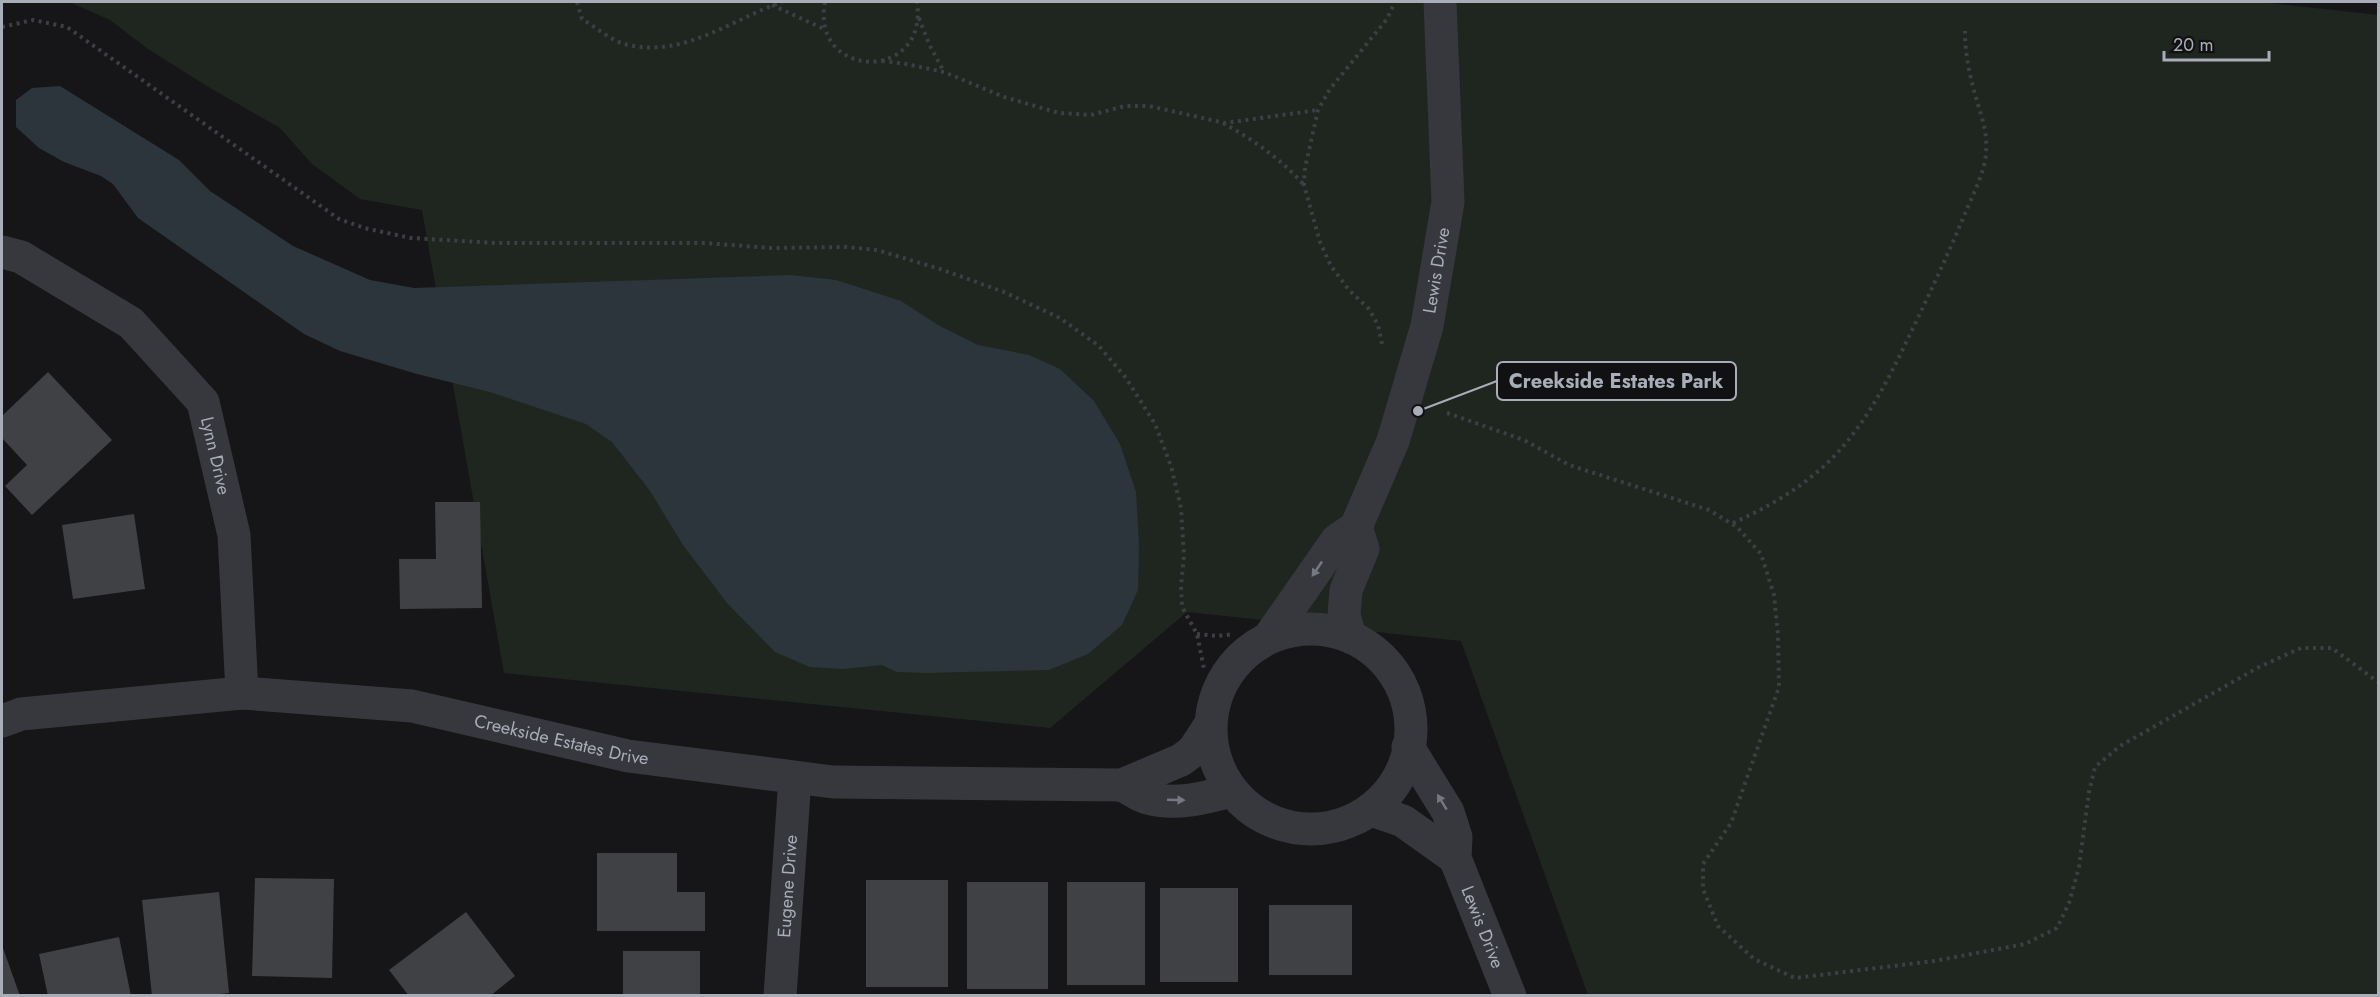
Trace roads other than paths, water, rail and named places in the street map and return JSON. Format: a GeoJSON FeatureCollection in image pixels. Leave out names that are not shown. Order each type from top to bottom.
{"type":"FeatureCollection","features":[{"type":"Feature","properties":{"kind":"street","name":"Lewis Drive"},"geometry":{"type":"LineString","coordinates":[[1270,636],[1336,540],[1356,527],[1393,441],[1427,326],[1448,202],[1440,2]]}},
{"type":"Feature","properties":{"kind":"street","name":"Lynn Drive"},"geometry":{"type":"LineString","coordinates":[[2,252],[21,257],[131,323],[203,402],[234,536],[243,693]]}},
{"type":"Feature","properties":{"kind":"street"},"geometry":{"type":"LineString","coordinates":[[1350,637],[1344,615],[1346,590],[1363,549],[1356,527]]}},
{"type":"Feature","properties":{"kind":"street"},"geometry":{"type":"LineString","coordinates":[[1312,631],[1350,637],[1377,653],[1397,675],[1413,723],[1404,768],[1396,785],[1371,810],[1325,829],[1296,829],[1263,817],[1231,791],[1215,759],[1210,725],[1220,684],[1241,656],[1270,636],[1312,631]]}},
{"type":"Feature","properties":{"kind":"street","name":"Creekside Estates Drive"},"geometry":{"type":"LineString","coordinates":[[2,721],[21,714],[243,693],[412,706],[628,756],[833,783],[1122,785],[1181,760],[1193,751],[1210,725]]}},
{"type":"Feature","properties":{"kind":"street","name":"Lewis Drive"},"geometry":{"type":"LineString","coordinates":[[1408,747],[1448,812],[1456,837],[1455,858],[1510,996]]}},
{"type":"Feature","properties":{"kind":"street","name":"Eugene Drive"},"geometry":{"type":"LineString","coordinates":[[780,996],[795,778]]}},
{"type":"Feature","properties":{"kind":"street","name":"Creekside Estates Drive"},"geometry":{"type":"LineString","coordinates":[[1122,785],[1148,798],[1168,800],[1196,801],[1231,791]]}},
{"type":"Feature","properties":{"kind":"street"},"geometry":{"type":"LineString","coordinates":[[1371,810],[1403,821],[1455,858]]}},
{"type":"Feature","properties":{"kind":"place","name":"Creekside Estates Park"},"geometry":{"type":"Point","coordinates":[1418,411]}}]}
